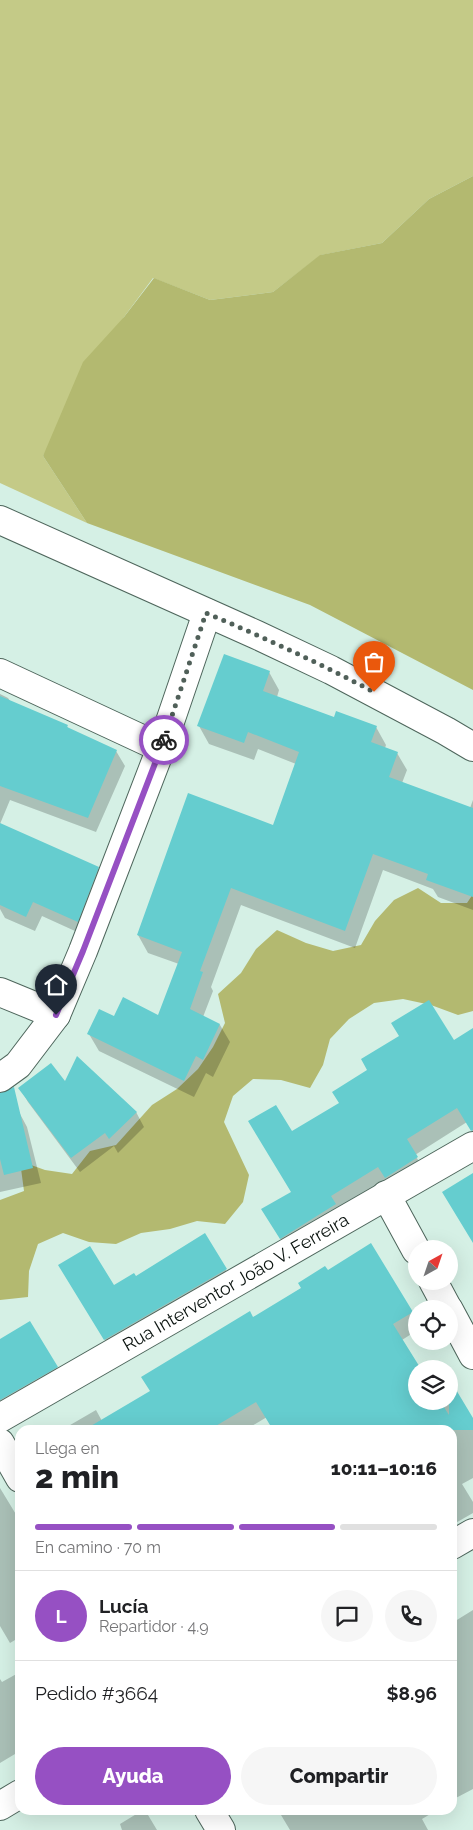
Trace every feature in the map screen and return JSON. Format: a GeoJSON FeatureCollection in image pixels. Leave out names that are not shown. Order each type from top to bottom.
{"type":"FeatureCollection","features":[{"type":"Feature","properties":{"kind":"street"},"geometry":{"type":"LineString","coordinates":[[0,520],[258,635],[331,670],[438,726],[473,747]]}},
{"type":"Feature","properties":{"kind":"street"},"geometry":{"type":"LineString","coordinates":[[0,1078],[18,1065],[56,1015],[83,951],[161,748],[206,613]]}},
{"type":"Feature","properties":{"kind":"street"},"geometry":{"type":"LineString","coordinates":[[0,673],[161,748]]}},
{"type":"Feature","properties":{"kind":"street"},"geometry":{"type":"LineString","coordinates":[[0,992],[56,1015]]}},
{"type":"Feature","properties":{"kind":"street","name":"Rua Interventor João V. Ferreira"},"geometry":{"type":"LineString","coordinates":[[0,1418],[473,1146]]}},
{"type":"Feature","properties":{"kind":"street"},"geometry":{"type":"LineString","coordinates":[[386,1195],[411,1240]]}},
{"type":"Feature","properties":{"kind":"street"},"geometry":{"type":"LineString","coordinates":[[458,1327],[473,1355]]}},
{"type":"Feature","properties":{"kind":"street"},"geometry":{"type":"LineString","coordinates":[[0,1443],[15,1469]]}},
{"type":"Feature","properties":{"kind":"street"},"geometry":{"type":"LineString","coordinates":[[457,1542],[473,1533]]}},
{"type":"Feature","properties":{"kind":"street"},"geometry":{"type":"LineString","coordinates":[[0,1806],[15,1797]]}},
{"type":"Feature","properties":{"kind":"street"},"geometry":{"type":"LineString","coordinates":[[212,1815],[221,1830]]}},
{"type":"Feature","properties":{"kind":"green space"},"geometry":{"type":"Polygon","coordinates":[[[0,0],[473,0],[473,176],[429,199],[382,243],[321,255],[273,292],[210,300],[153,278],[124,317],[43,456],[87,523],[0,483],[0,0]]]}},
{"type":"Feature","properties":{"kind":"green space"},"geometry":{"type":"Polygon","coordinates":[[[473,176],[473,690],[310,605],[87,523],[43,456],[83,362],[124,317],[154,278],[210,300],[273,292],[320,255],[382,243],[429,199],[473,176]]]}},
{"type":"Feature","properties":{"kind":"green space"},"geometry":{"type":"Polygon","coordinates":[[[418,888],[441,903],[467,903],[473,894],[473,1011],[458,1015],[431,1005],[403,999],[374,1003],[349,1019],[330,1039],[323,1065],[310,1088],[281,1080],[253,1079],[233,1096],[224,1122],[249,1175],[243,1202],[225,1224],[197,1221],[170,1229],[141,1233],[116,1244],[89,1242],[63,1233],[38,1244],[29,1271],[28,1297],[0,1300],[0,1200],[24,1191],[20,1161],[45,1170],[72,1174],[90,1151],[116,1145],[152,1105],[177,1089],[198,1069],[213,1047],[225,1023],[218,994],[241,973],[256,949],[277,930],[306,943],[333,951],[361,945],[375,921],[394,900],[418,888]]]}},
{"type":"Feature","properties":{"kind":"building"},"geometry":{"type":"Polygon","coordinates":[[[224,654],[270,671],[263,691],[334,717],[336,711],[377,726],[371,742],[398,752],[389,777],[473,808],[473,897],[426,880],[428,874],[373,854],[345,931],[231,888],[200,971],[203,972],[190,1009],[220,1024],[203,1060],[196,1056],[184,1081],[87,1034],[99,1009],[114,1016],[123,997],[158,1015],[182,952],[137,935],[188,793],[273,825],[299,752],[248,732],[244,743],[197,726],[224,654]]]}},
{"type":"Feature","properties":{"kind":"building"},"geometry":{"type":"Polygon","coordinates":[[[0,696],[68,725],[67,727],[117,750],[88,818],[0,786],[0,696]]]}},
{"type":"Feature","properties":{"kind":"building"},"geometry":{"type":"Polygon","coordinates":[[[0,823],[99,867],[78,922],[33,902],[26,917],[0,905],[0,823]]]}},
{"type":"Feature","properties":{"kind":"building"},"geometry":{"type":"Polygon","coordinates":[[[429,1000],[454,1040],[473,1028],[473,1130],[471,1131],[457,1108],[407,1139],[418,1157],[385,1178],[378,1167],[331,1196],[336,1204],[280,1239],[261,1209],[291,1192],[248,1121],[276,1105],[292,1131],[339,1103],[332,1092],[367,1070],[361,1059],[399,1036],[391,1023],[429,1000]]]}},
{"type":"Feature","properties":{"kind":"building"},"geometry":{"type":"Polygon","coordinates":[[[77,1056],[137,1112],[109,1139],[105,1133],[71,1158],[18,1088],[51,1063],[65,1081],[77,1056]]]}},
{"type":"Feature","properties":{"kind":"building"},"geometry":{"type":"Polygon","coordinates":[[[14,1087],[33,1168],[4,1175],[0,1159],[0,1093],[14,1087]]]}},
{"type":"Feature","properties":{"kind":"building"},"geometry":{"type":"Polygon","coordinates":[[[473,1173],[473,1243],[442,1192],[473,1173]]]}},
{"type":"Feature","properties":{"kind":"building"},"geometry":{"type":"Polygon","coordinates":[[[205,1233],[227,1269],[104,1340],[58,1265],[90,1246],[114,1285],[134,1273],[136,1276],[205,1233]]]}},
{"type":"Feature","properties":{"kind":"building"},"geometry":{"type":"Polygon","coordinates":[[[371,1243],[408,1304],[408,1315],[393,1324],[415,1360],[408,1360],[408,1410],[446,1410],[449,1415],[449,1410],[458,1410],[458,1393],[473,1418],[473,1430],[457,1430],[457,1425],[270,1425],[256,1402],[217,1425],[92,1425],[150,1391],[141,1377],[250,1311],[253,1317],[301,1288],[298,1283],[325,1266],[328,1270],[371,1243]]]}},
{"type":"Feature","properties":{"kind":"building"},"geometry":{"type":"Polygon","coordinates":[[[30,1321],[58,1367],[0,1400],[0,1339],[30,1321]]]}},
{"type":"Feature","properties":{"kind":"way so far"},"geometry":{"type":"LineString","coordinates":[[164,740],[206,613],[258,635],[374,692]]}},
{"type":"Feature","properties":{"kind":"route"},"geometry":{"type":"LineString","coordinates":[[56,1015],[83,951],[164,740]]}}]}
